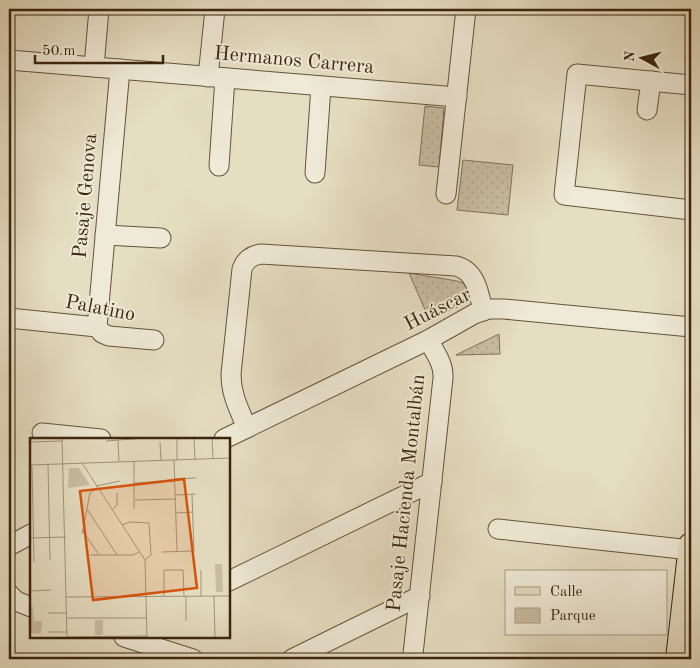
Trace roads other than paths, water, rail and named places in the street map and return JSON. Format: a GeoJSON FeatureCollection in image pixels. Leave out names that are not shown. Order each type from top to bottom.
{"type":"FeatureCollection","features":[{"type":"Feature","properties":{"kind":"main road"},"geometry":{"type":"LineString","coordinates":[[678,659],[691,545]]}},
{"type":"Feature","properties":{"kind":"street"},"geometry":{"type":"LineString","coordinates":[[94,67],[99,9]]}},
{"type":"Feature","properties":{"kind":"street"},"geometry":{"type":"LineString","coordinates":[[215,9],[219,166]]}},
{"type":"Feature","properties":{"kind":"street"},"geometry":{"type":"LineString","coordinates":[[446,194],[466,9]]}},
{"type":"Feature","properties":{"kind":"street","name":"Hermanos Carrera"},"geometry":{"type":"LineString","coordinates":[[9,60],[457,98]]}},
{"type":"Feature","properties":{"kind":"street","name":"Pasaje Genova"},"geometry":{"type":"LineString","coordinates":[[97,327],[120,69]]}},
{"type":"Feature","properties":{"kind":"street"},"geometry":{"type":"LineString","coordinates":[[691,85],[577,74],[564,195],[691,210]]}},
{"type":"Feature","properties":{"kind":"street"},"geometry":{"type":"LineString","coordinates":[[647,110],[651,81]]}},
{"type":"Feature","properties":{"kind":"street"},"geometry":{"type":"LineString","coordinates":[[314,173],[321,86]]}},
{"type":"Feature","properties":{"kind":"street"},"geometry":{"type":"LineString","coordinates":[[105,235],[161,238]]}},
{"type":"Feature","properties":{"kind":"street"},"geometry":{"type":"LineString","coordinates":[[247,428],[234,398],[231,381],[242,269],[249,258],[262,254],[456,266],[466,270],[472,276],[483,311]]}},
{"type":"Feature","properties":{"kind":"street","name":"Huáscar"},"geometry":{"type":"LineString","coordinates":[[226,438],[428,340],[483,311],[496,308],[691,327]]}},
{"type":"Feature","properties":{"kind":"street","name":"Palatino"},"geometry":{"type":"LineString","coordinates":[[9,318],[97,327],[102,333],[109,336],[154,340]]}},
{"type":"Feature","properties":{"kind":"street","name":"Pasaje Hacienda Montalbán"},"geometry":{"type":"LineString","coordinates":[[413,654],[444,372],[440,360],[428,340]]}},
{"type":"Feature","properties":{"kind":"street"},"geometry":{"type":"LineString","coordinates":[[42,433],[91,438]]}},
{"type":"Feature","properties":{"kind":"street"},"geometry":{"type":"LineString","coordinates":[[230,581],[432,482]]}},
{"type":"Feature","properties":{"kind":"street"},"geometry":{"type":"LineString","coordinates":[[498,529],[691,550]]}},
{"type":"Feature","properties":{"kind":"street"},"geometry":{"type":"LineString","coordinates":[[9,546],[30,535]]}},
{"type":"Feature","properties":{"kind":"street"},"geometry":{"type":"LineString","coordinates":[[9,594],[16,601],[30,607]]}},
{"type":"Feature","properties":{"kind":"street"},"geometry":{"type":"LineString","coordinates":[[292,659],[420,596]]}},
{"type":"Feature","properties":{"kind":"street"},"geometry":{"type":"LineString","coordinates":[[127,638],[193,659]]}}]}
